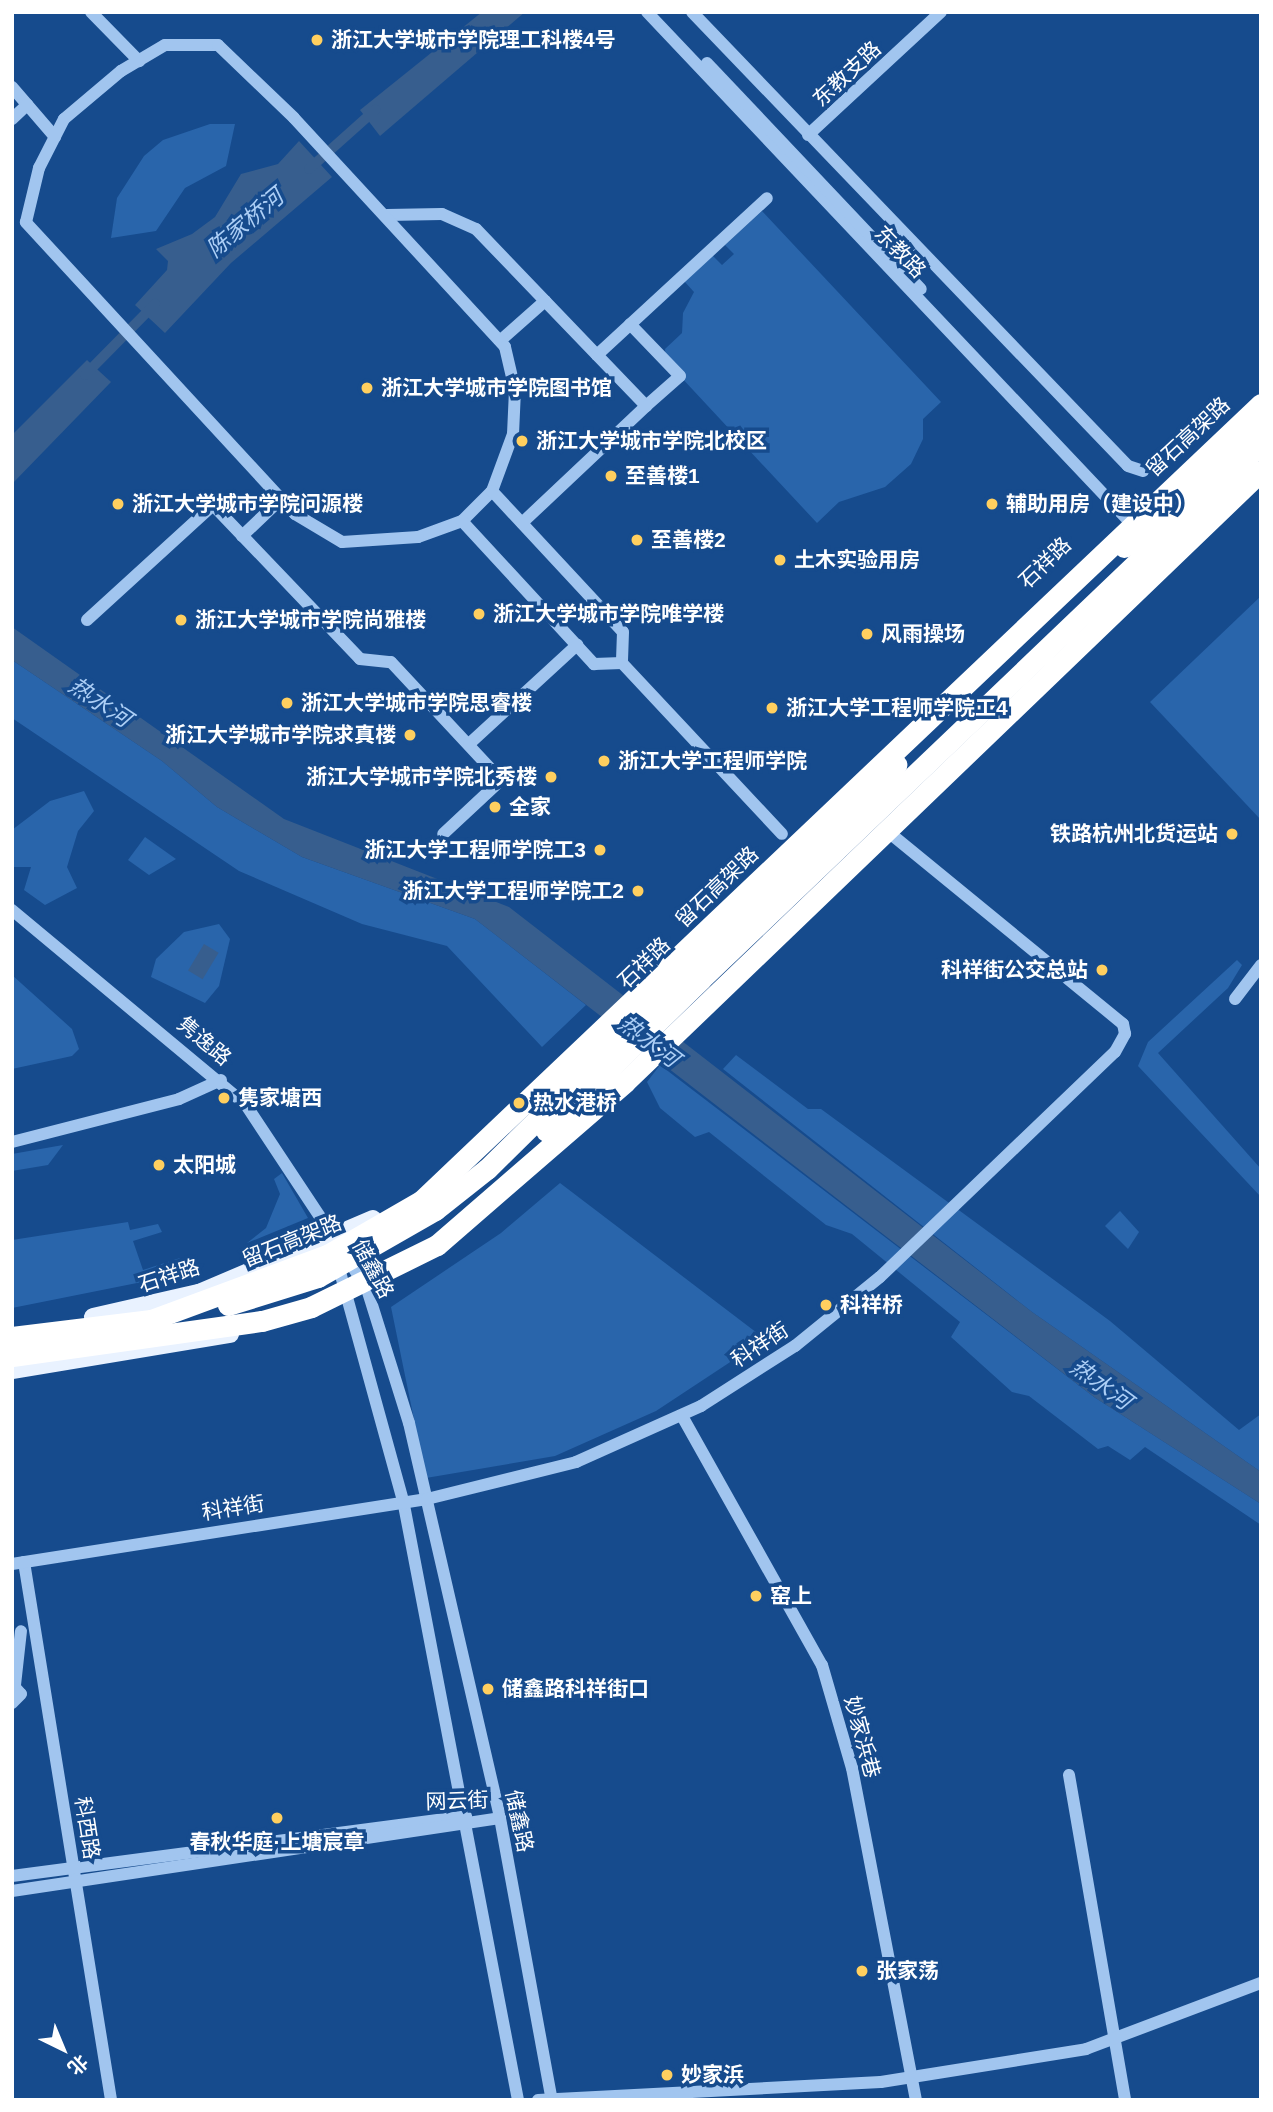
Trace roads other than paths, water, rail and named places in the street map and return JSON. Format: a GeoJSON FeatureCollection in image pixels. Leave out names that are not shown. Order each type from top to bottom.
{"type":"FeatureCollection","features":[{"type":"Feature","properties":{"kind":"highway","name":"留石高架路"},"geometry":{"type":"LineString","coordinates":[[151,1320],[375,1232],[460,1170],[1261,404]]}},
{"type":"Feature","properties":{"kind":"highway","name":"留石高架路"},"geometry":{"type":"LineString","coordinates":[[189,1329],[327,1288],[421,1236],[516,1158],[696,973],[824,833],[1131,523],[1261,422]]}},
{"type":"Feature","properties":{"kind":"highway","name":"留石高架路"},"geometry":{"type":"LineString","coordinates":[[12,1337],[151,1320],[255,1299],[373,1251],[487,1169],[696,973],[841,851],[1261,444]]}},
{"type":"Feature","properties":{"kind":"highway","name":"留石高架路"},"geometry":{"type":"LineString","coordinates":[[12,1356],[189,1329],[262,1321],[374,1280],[437,1245],[497,1198],[1261,469]]}},
{"type":"Feature","properties":{"kind":"highway"},"geometry":{"type":"LineString","coordinates":[[965,671],[1131,523]]}},
{"type":"Feature","properties":{"kind":"highway"},"geometry":{"type":"LineString","coordinates":[[1032,701],[1077,632],[1179,523]]}},
{"type":"Feature","properties":{"kind":"highway"},"geometry":{"type":"LineString","coordinates":[[824,833],[903,748],[923,712]]}},
{"type":"Feature","properties":{"kind":"highway"},"geometry":{"type":"LineString","coordinates":[[841,851],[976,754]]}},
{"type":"Feature","properties":{"kind":"highway"},"geometry":{"type":"LineString","coordinates":[[12,1368],[262,1321]]}},
{"type":"Feature","properties":{"kind":"main road"},"geometry":{"type":"LineString","coordinates":[[1131,523],[1261,396]]}},
{"type":"Feature","properties":{"kind":"main road"},"geometry":{"type":"LineString","coordinates":[[12,1368],[154,1351],[311,1315],[436,1252],[492,1209],[799,906],[853,870],[1032,701],[1163,575],[1217,508],[1261,469]]}},
{"type":"Feature","properties":{"kind":"main road","name":"石祥路"},"geometry":{"type":"LineString","coordinates":[[12,1328],[155,1307],[334,1237],[397,1207],[450,1171],[511,1124],[598,1040],[758,884],[807,822],[965,671]]}},
{"type":"Feature","properties":{"kind":"street"},"geometry":{"type":"LineString","coordinates":[[91,12],[139,61]]}},
{"type":"Feature","properties":{"kind":"street","name":"东教路"},"geometry":{"type":"LineString","coordinates":[[647,12],[1131,523]]}},
{"type":"Feature","properties":{"kind":"street","name":"东教路"},"geometry":{"type":"LineString","coordinates":[[658,12],[1131,523]]}},
{"type":"Feature","properties":{"kind":"street"},"geometry":{"type":"LineString","coordinates":[[692,12],[1128,466],[1143,471]]}},
{"type":"Feature","properties":{"kind":"street","name":"东教支路"},"geometry":{"type":"LineString","coordinates":[[808,135],[942,12]]}},
{"type":"Feature","properties":{"kind":"street"},"geometry":{"type":"LineString","coordinates":[[165,45],[218,45],[387,215],[500,341],[516,400],[513,433],[492,491],[462,521],[418,537],[342,542],[281,499],[26,222],[55,137],[64,119],[139,61],[165,45]]}},
{"type":"Feature","properties":{"kind":"street"},"geometry":{"type":"LineString","coordinates":[[12,87],[55,137]]}},
{"type":"Feature","properties":{"kind":"street"},"geometry":{"type":"LineString","coordinates":[[12,119],[27,105]]}},
{"type":"Feature","properties":{"kind":"street"},"geometry":{"type":"LineString","coordinates":[[597,355],[767,198]]}},
{"type":"Feature","properties":{"kind":"street"},"geometry":{"type":"LineString","coordinates":[[387,215],[442,214],[476,229],[646,406]]}},
{"type":"Feature","properties":{"kind":"street"},"geometry":{"type":"LineString","coordinates":[[500,341],[545,301]]}},
{"type":"Feature","properties":{"kind":"street"},"geometry":{"type":"LineString","coordinates":[[522,523],[680,376],[630,324]]}},
{"type":"Feature","properties":{"kind":"street"},"geometry":{"type":"LineString","coordinates":[[492,491],[623,632],[622,663],[782,834]]}},
{"type":"Feature","properties":{"kind":"street"},"geometry":{"type":"LineString","coordinates":[[242,536],[281,499]]}},
{"type":"Feature","properties":{"kind":"street"},"geometry":{"type":"LineString","coordinates":[[86,620],[213,505],[360,659],[391,662],[501,780],[443,834]]}},
{"type":"Feature","properties":{"kind":"street"},"geometry":{"type":"LineString","coordinates":[[462,521],[594,664],[622,663]]}},
{"type":"Feature","properties":{"kind":"street"},"geometry":{"type":"LineString","coordinates":[[469,744],[577,645]]}},
{"type":"Feature","properties":{"kind":"street","name":"科祥街"},"geometry":{"type":"LineString","coordinates":[[18,1563],[403,1500],[427,1499],[576,1462],[682,1416],[795,1346],[880,1277],[1115,1052],[1123,1024],[891,834]]}},
{"type":"Feature","properties":{"kind":"street","name":"隽逸路"},"geometry":{"type":"LineString","coordinates":[[12,910],[221,1080],[275,1142],[334,1237]]}},
{"type":"Feature","properties":{"kind":"street"},"geometry":{"type":"LineString","coordinates":[[1235,999],[1261,965]]}},
{"type":"Feature","properties":{"kind":"street"},"geometry":{"type":"LineString","coordinates":[[12,1142],[179,1100],[221,1080]]}},
{"type":"Feature","properties":{"kind":"street","name":"储鑫路"},"geometry":{"type":"LineString","coordinates":[[334,1237],[367,1289],[427,1499],[500,1818],[552,2099]]}},
{"type":"Feature","properties":{"kind":"street","name":"储鑫路"},"geometry":{"type":"LineString","coordinates":[[334,1237],[344,1300],[403,1500],[461,1821],[518,2100]]}},
{"type":"Feature","properties":{"kind":"street","name":"妙家浜巷"},"geometry":{"type":"LineString","coordinates":[[682,1416],[822,1665],[852,1768],[916,2100]]}},
{"type":"Feature","properties":{"kind":"street","name":"科西路"},"geometry":{"type":"LineString","coordinates":[[18,1563],[76,1876],[111,2100]]}},
{"type":"Feature","properties":{"kind":"street"},"geometry":{"type":"LineString","coordinates":[[12,1703],[21,1694],[13,1685],[23,1654],[21,1631]]}},
{"type":"Feature","properties":{"kind":"street"},"geometry":{"type":"LineString","coordinates":[[1069,1775],[1125,2100]]}},
{"type":"Feature","properties":{"kind":"street","name":"网云街"},"geometry":{"type":"LineString","coordinates":[[12,1891],[76,1876],[461,1821],[500,1818]]}},
{"type":"Feature","properties":{"kind":"street","name":"网云街"},"geometry":{"type":"LineString","coordinates":[[12,1876],[76,1876]]}},
{"type":"Feature","properties":{"kind":"street"},"geometry":{"type":"LineString","coordinates":[[538,2100],[912,2077],[1086,2049],[1261,1983]]}},
{"type":"Feature","properties":{"kind":"water"},"geometry":{"type":"Polygon","coordinates":[[[482,12],[525,12],[380,136],[360,110],[482,12]]]}},
{"type":"Feature","properties":{"kind":"water"},"geometry":{"type":"Polygon","coordinates":[[[299,141],[332,177],[231,263],[165,333],[135,305],[167,270],[168,261],[156,249],[192,234],[215,217],[241,174],[278,164],[299,141]]]}},
{"type":"Feature","properties":{"kind":"water"},"geometry":{"type":"Polygon","coordinates":[[[87,360],[111,382],[12,484],[12,435],[87,360]]]}},
{"type":"Feature","properties":{"kind":"water","name":"热水河"},"geometry":{"type":"Polygon","coordinates":[[[12,627],[284,819],[509,907],[1032,1312],[1261,1472],[1261,1504],[1094,1397],[475,919],[302,857],[217,807],[162,761],[12,660],[12,627]]]}},
{"type":"Feature","properties":{"kind":"water"},"geometry":{"type":"Polygon","coordinates":[[[204,944],[219,953],[203,979],[188,971],[204,944]]]}},
{"type":"Feature","properties":{"kind":"waterway","name":"陈家桥河"},"geometry":{"type":"LineString","coordinates":[[309,169],[375,110]]}},
{"type":"Feature","properties":{"kind":"waterway","name":"陈家桥河"},"geometry":{"type":"LineString","coordinates":[[85,375],[155,304]]}},
{"type":"Feature","properties":{"kind":"place","name":"浙江大学城市学院理工科楼4号"},"geometry":{"type":"Point","coordinates":[317,40]}},
{"type":"Feature","properties":{"kind":"place","name":"浙江大学城市学院图书馆"},"geometry":{"type":"Point","coordinates":[367,388]}},
{"type":"Feature","properties":{"kind":"place","name":"浙江大学城市学院北校区"},"geometry":{"type":"Point","coordinates":[522,441]}},
{"type":"Feature","properties":{"kind":"place","name":"至善楼1"},"geometry":{"type":"Point","coordinates":[611,476]}},
{"type":"Feature","properties":{"kind":"place","name":"浙江大学城市学院问源楼"},"geometry":{"type":"Point","coordinates":[118,504]}},
{"type":"Feature","properties":{"kind":"place","name":"辅助用房（建设中）"},"geometry":{"type":"Point","coordinates":[992,504]}},
{"type":"Feature","properties":{"kind":"place","name":"至善楼2"},"geometry":{"type":"Point","coordinates":[637,540]}},
{"type":"Feature","properties":{"kind":"place","name":"土木实验用房"},"geometry":{"type":"Point","coordinates":[780,560]}},
{"type":"Feature","properties":{"kind":"place","name":"浙江大学城市学院唯学楼"},"geometry":{"type":"Point","coordinates":[479,614]}},
{"type":"Feature","properties":{"kind":"place","name":"浙江大学城市学院尚雅楼"},"geometry":{"type":"Point","coordinates":[181,620]}},
{"type":"Feature","properties":{"kind":"place","name":"风雨操场"},"geometry":{"type":"Point","coordinates":[867,634]}},
{"type":"Feature","properties":{"kind":"place","name":"浙江大学城市学院思睿楼"},"geometry":{"type":"Point","coordinates":[287,703]}},
{"type":"Feature","properties":{"kind":"place","name":"浙江大学工程师学院工4"},"geometry":{"type":"Point","coordinates":[772,708]}},
{"type":"Feature","properties":{"kind":"place","name":"浙江大学城市学院求真楼"},"geometry":{"type":"Point","coordinates":[410,735]}},
{"type":"Feature","properties":{"kind":"place","name":"浙江大学工程师学院"},"geometry":{"type":"Point","coordinates":[604,761]}},
{"type":"Feature","properties":{"kind":"place","name":"浙江大学城市学院北秀楼"},"geometry":{"type":"Point","coordinates":[551,777]}},
{"type":"Feature","properties":{"kind":"place","name":"全家"},"geometry":{"type":"Point","coordinates":[495,807]}},
{"type":"Feature","properties":{"kind":"place","name":"铁路杭州北货运站"},"geometry":{"type":"Point","coordinates":[1232,834]}},
{"type":"Feature","properties":{"kind":"place","name":"浙江大学工程师学院工3"},"geometry":{"type":"Point","coordinates":[600,850]}},
{"type":"Feature","properties":{"kind":"place","name":"浙江大学工程师学院工2"},"geometry":{"type":"Point","coordinates":[638,891]}},
{"type":"Feature","properties":{"kind":"place","name":"科祥街公交总站"},"geometry":{"type":"Point","coordinates":[1102,970]}},
{"type":"Feature","properties":{"kind":"place","name":"隽家塘西"},"geometry":{"type":"Point","coordinates":[224,1098]}},
{"type":"Feature","properties":{"kind":"place","name":"热水港桥"},"geometry":{"type":"Point","coordinates":[519,1103]}},
{"type":"Feature","properties":{"kind":"place","name":"太阳城"},"geometry":{"type":"Point","coordinates":[159,1165]}},
{"type":"Feature","properties":{"kind":"place","name":"科祥桥"},"geometry":{"type":"Point","coordinates":[826,1305]}},
{"type":"Feature","properties":{"kind":"place","name":"窑上"},"geometry":{"type":"Point","coordinates":[756,1596]}},
{"type":"Feature","properties":{"kind":"place","name":"储鑫路科祥街口"},"geometry":{"type":"Point","coordinates":[488,1689]}},
{"type":"Feature","properties":{"kind":"place","name":"春秋华庭·上塘宸章"},"geometry":{"type":"Point","coordinates":[277,1818]}},
{"type":"Feature","properties":{"kind":"place","name":"张家荡"},"geometry":{"type":"Point","coordinates":[862,1971]}},
{"type":"Feature","properties":{"kind":"place","name":"妙家浜"},"geometry":{"type":"Point","coordinates":[667,2075]}}]}
